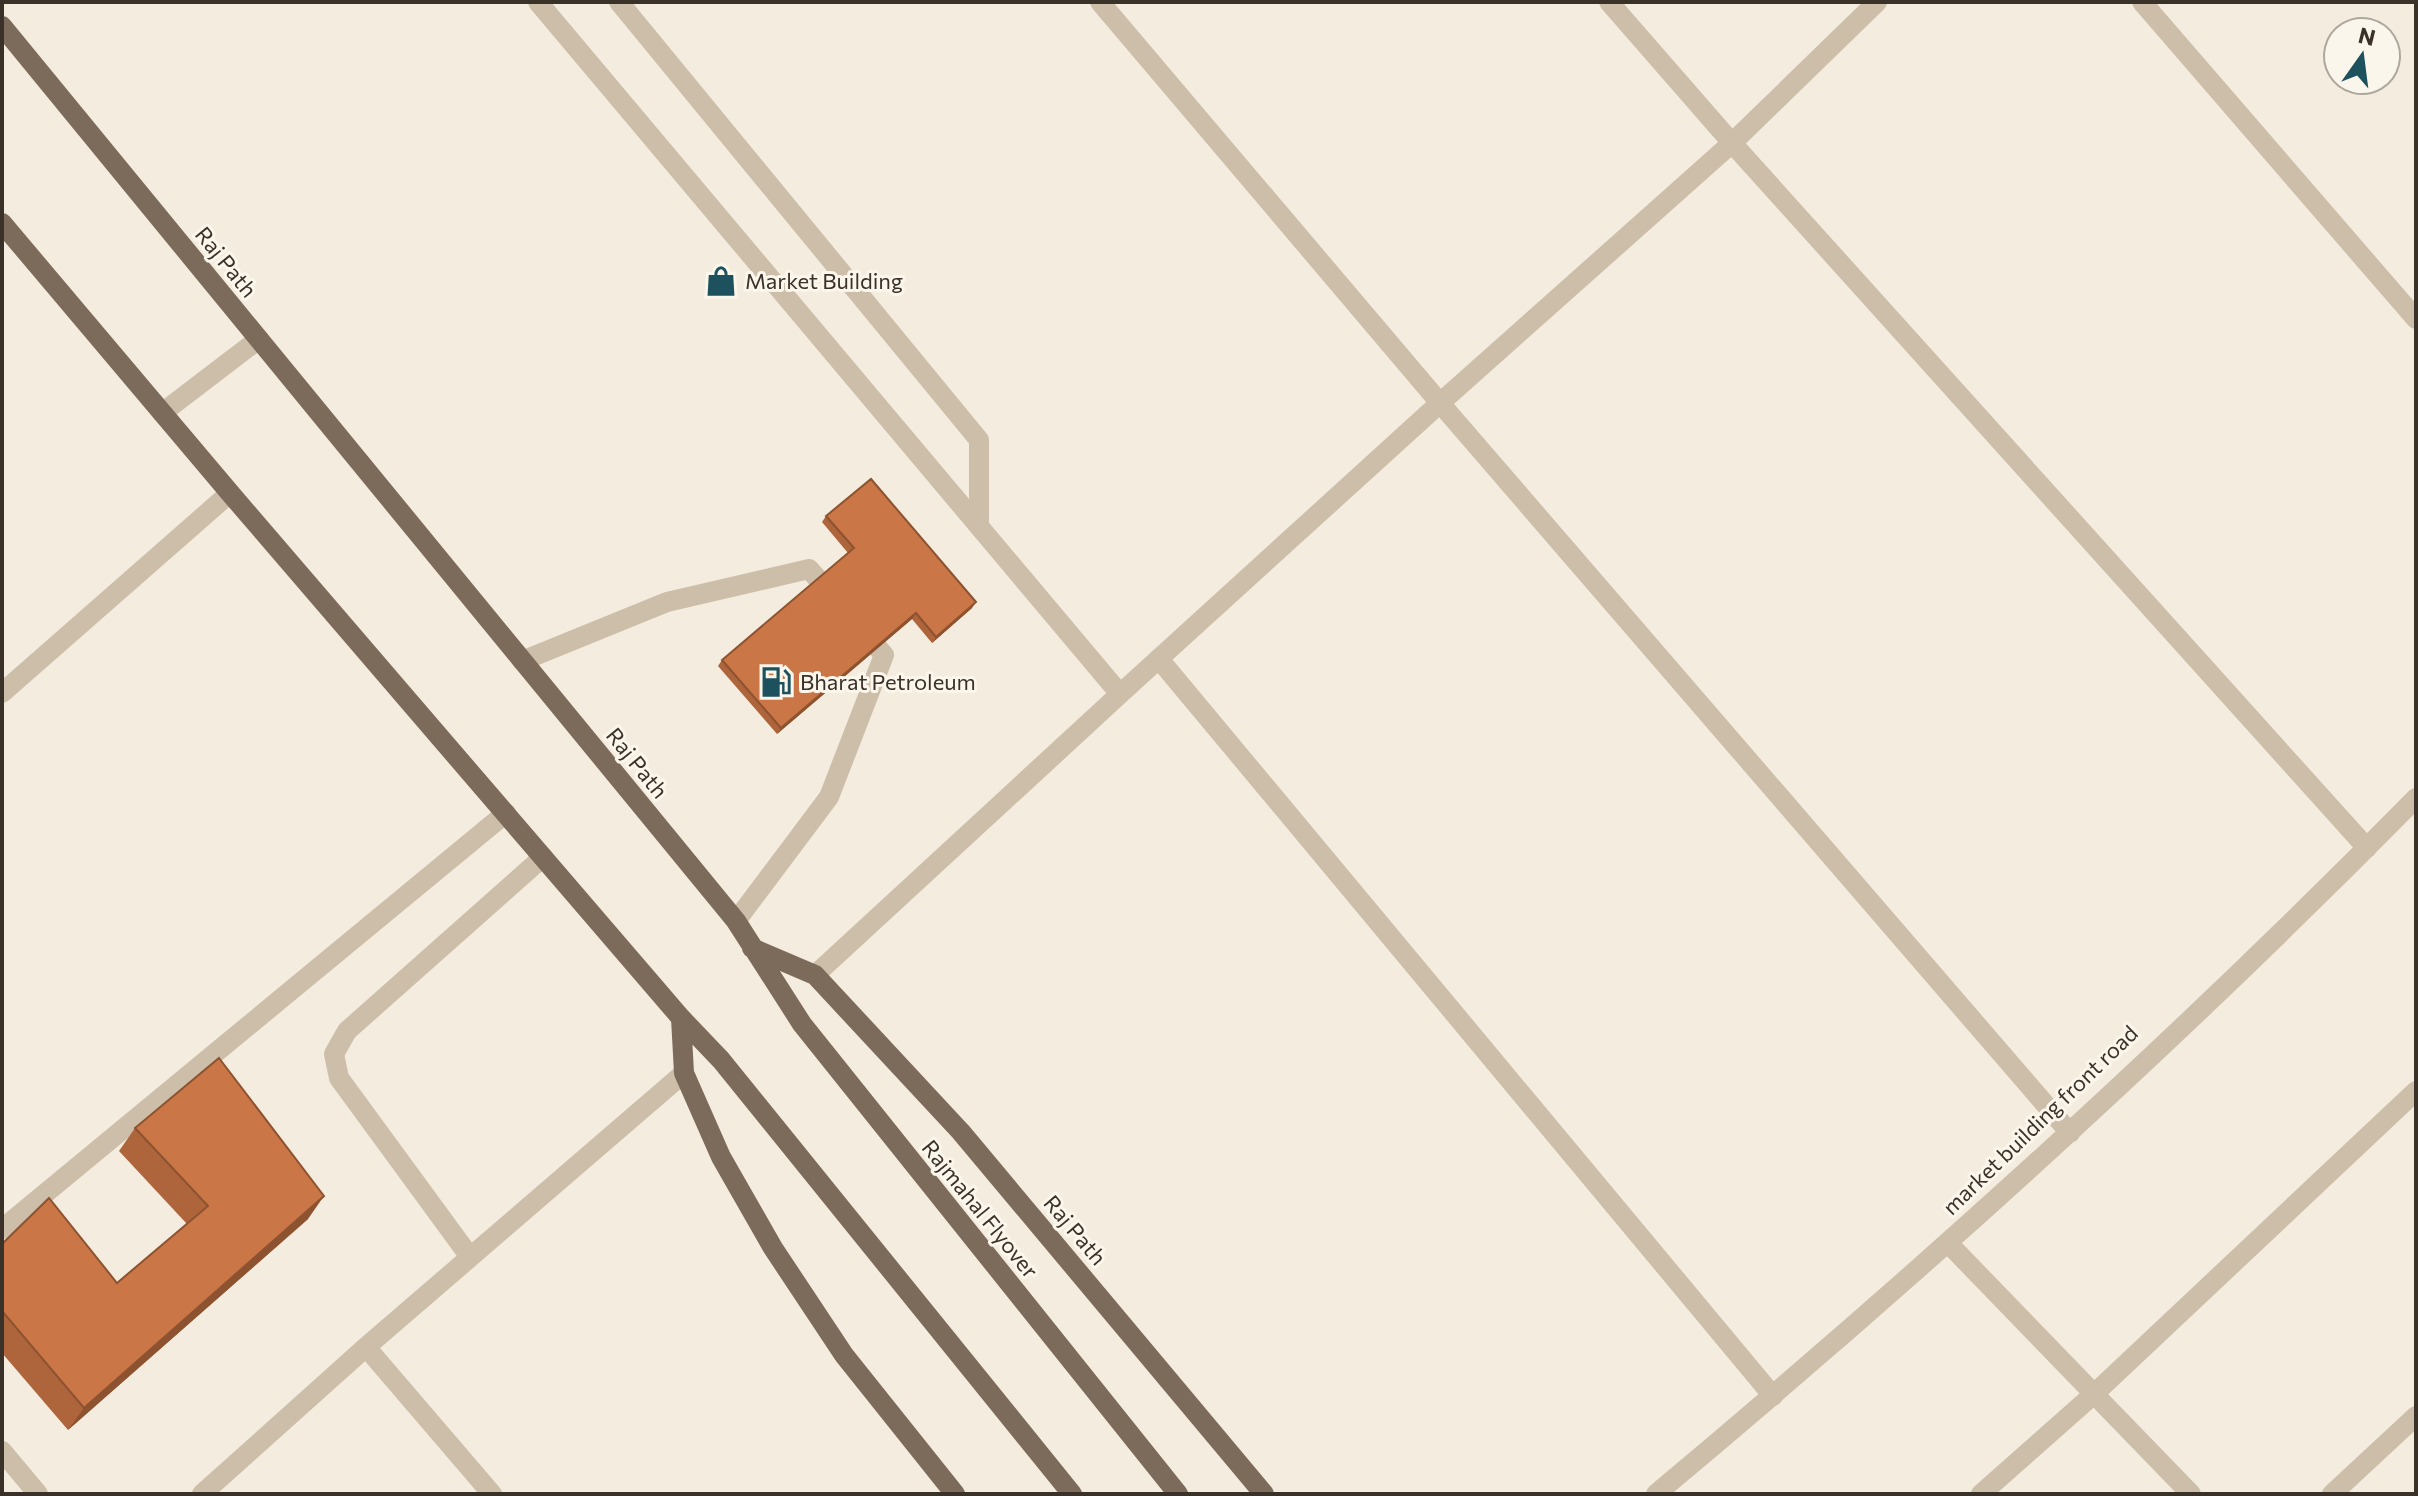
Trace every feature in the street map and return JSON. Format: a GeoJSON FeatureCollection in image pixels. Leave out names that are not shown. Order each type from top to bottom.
{"type":"FeatureCollection","features":[{"type":"Feature","properties":{"kind":"main road","name":"Raj Path"},"geometry":{"type":"LineString","coordinates":[[2,26],[736,921],[752,948],[815,975],[961,1132],[1264,1494]]}},
{"type":"Feature","properties":{"kind":"main road"},"geometry":{"type":"LineString","coordinates":[[2,223],[230,493],[681,1018],[721,1060],[1072,1494]]}},
{"type":"Feature","properties":{"kind":"main road","name":"Rajmahal Flyover"},"geometry":{"type":"LineString","coordinates":[[752,948],[802,1024],[1178,1494]]}},
{"type":"Feature","properties":{"kind":"main road"},"geometry":{"type":"LineString","coordinates":[[681,1018],[684,1073],[721,1157],[773,1248],[844,1355],[955,1494]]}},
{"type":"Feature","properties":{"kind":"street"},"geometry":{"type":"LineString","coordinates":[[538,2],[1120,694]]}},
{"type":"Feature","properties":{"kind":"street"},"geometry":{"type":"LineString","coordinates":[[619,2],[979,440],[979,526]]}},
{"type":"Feature","properties":{"kind":"street"},"geometry":{"type":"LineString","coordinates":[[1100,2],[1440,403],[2068,1131]]}},
{"type":"Feature","properties":{"kind":"street"},"geometry":{"type":"LineString","coordinates":[[1609,2],[1732,143],[2364,845]]}},
{"type":"Feature","properties":{"kind":"street"},"geometry":{"type":"LineString","coordinates":[[815,975],[1440,403],[1732,143],[1877,2]]}},
{"type":"Feature","properties":{"kind":"street"},"geometry":{"type":"LineString","coordinates":[[2142,2],[2416,319]]}},
{"type":"Feature","properties":{"kind":"street"},"geometry":{"type":"LineString","coordinates":[[162,413],[259,339]]}},
{"type":"Feature","properties":{"kind":"street"},"geometry":{"type":"LineString","coordinates":[[2,693],[230,493]]}},
{"type":"Feature","properties":{"kind":"street"},"geometry":{"type":"LineString","coordinates":[[522,661],[667,602],[809,569],[884,655],[829,797],[736,921]]}},
{"type":"Feature","properties":{"kind":"street"},"geometry":{"type":"LineString","coordinates":[[1159,659],[1773,1396]]}},
{"type":"Feature","properties":{"kind":"street"},"geometry":{"type":"LineString","coordinates":[[2364,845],[2416,789]]}},
{"type":"Feature","properties":{"kind":"street"},"geometry":{"type":"LineString","coordinates":[[1656,1494],[1948,1243],[2416,798]]}},
{"type":"Feature","properties":{"kind":"street"},"geometry":{"type":"LineString","coordinates":[[2,1229],[506,813]]}},
{"type":"Feature","properties":{"kind":"street"},"geometry":{"type":"LineString","coordinates":[[470,1257],[339,1078],[334,1054],[347,1031],[543,857]]}},
{"type":"Feature","properties":{"kind":"street"},"geometry":{"type":"LineString","coordinates":[[202,1494],[366,1347],[684,1073]]}},
{"type":"Feature","properties":{"kind":"street"},"geometry":{"type":"LineString","coordinates":[[1981,1494],[2093,1394],[2416,1091]]}},
{"type":"Feature","properties":{"kind":"street"},"geometry":{"type":"LineString","coordinates":[[1948,1243],[2191,1494]]}},
{"type":"Feature","properties":{"kind":"street"},"geometry":{"type":"LineString","coordinates":[[366,1347],[492,1494]]}},
{"type":"Feature","properties":{"kind":"street"},"geometry":{"type":"LineString","coordinates":[[2332,1494],[2416,1416]]}},
{"type":"Feature","properties":{"kind":"street"},"geometry":{"type":"LineString","coordinates":[[2,1451],[38,1494]]}},
{"type":"Feature","properties":{"kind":"building"},"geometry":{"type":"Polygon","coordinates":[[[871,479],[976,602],[936,637],[916,613],[781,728],[722,660],[854,548],[826,516],[871,479]]]}},
{"type":"Feature","properties":{"kind":"building"},"geometry":{"type":"Polygon","coordinates":[[[219,1058],[324,1196],[84,1408],[2,1311],[2,1244],[49,1198],[117,1283],[208,1206],[135,1128],[219,1058]]]}},
{"type":"Feature","properties":{"kind":"place","name":"Market Building"},"geometry":{"type":"Point","coordinates":[721,281]}},
{"type":"Feature","properties":{"kind":"place","name":"Bharat Petroleum"},"geometry":{"type":"Point","coordinates":[776,682]}}]}
